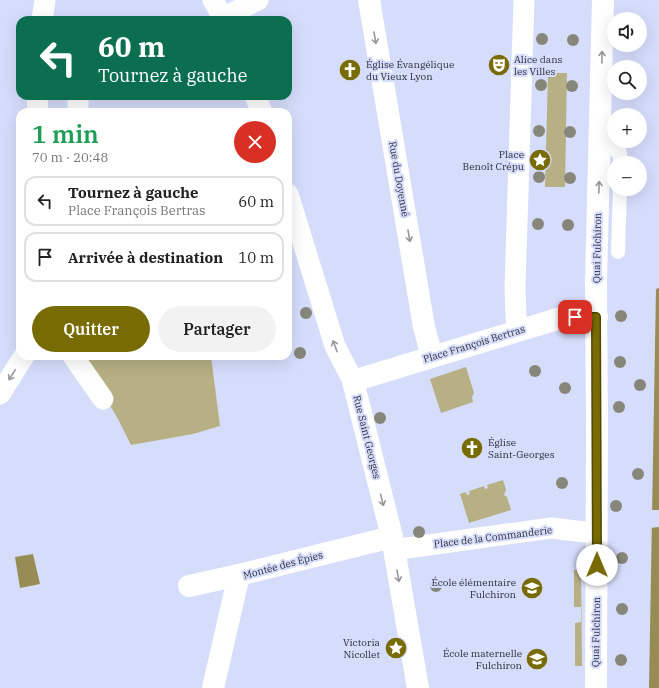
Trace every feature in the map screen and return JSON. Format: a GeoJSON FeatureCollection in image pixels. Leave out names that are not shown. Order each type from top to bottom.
{"type":"FeatureCollection","features":[{"type":"Feature","properties":{"kind":"street"},"geometry":{"type":"LineString","coordinates":[[43,16],[45,0]]}},
{"type":"Feature","properties":{"kind":"street"},"geometry":{"type":"LineString","coordinates":[[220,13],[258,0]]}},
{"type":"Feature","properties":{"kind":"street","name":"Rue du Doyenné"},"geometry":{"type":"LineString","coordinates":[[369,0],[424,327],[432,357]]}},
{"type":"Feature","properties":{"kind":"street"},"geometry":{"type":"LineString","coordinates":[[520,330],[516,318],[515,287],[524,0]]}},
{"type":"Feature","properties":{"kind":"street","name":"Quai Fulchiron"},"geometry":{"type":"LineString","coordinates":[[596,688],[596,281],[603,0]]}},
{"type":"Feature","properties":{"kind":"street","name":"Rue Saint Georges"},"geometry":{"type":"LineString","coordinates":[[292,207],[335,346],[353,381],[396,543],[418,688]]}},
{"type":"Feature","properties":{"kind":"street","name":"Place François Bertras"},"geometry":{"type":"LineString","coordinates":[[353,381],[564,317],[596,317]]}},
{"type":"Feature","properties":{"kind":"street"},"geometry":{"type":"LineString","coordinates":[[0,394],[21,360]]}},
{"type":"Feature","properties":{"kind":"street"},"geometry":{"type":"LineString","coordinates":[[76,360],[103,399]]}},
{"type":"Feature","properties":{"kind":"street","name":"Place de la Commanderie"},"geometry":{"type":"LineString","coordinates":[[396,543],[552,528],[585,532]]}},
{"type":"Feature","properties":{"kind":"street","name":"Montée des Épies"},"geometry":{"type":"LineString","coordinates":[[213,688],[239,575],[396,543]]}},
{"type":"Feature","properties":{"kind":"street"},"geometry":{"type":"LineString","coordinates":[[189,586],[239,575]]}},
{"type":"Feature","properties":{"kind":"lane"},"geometry":{"type":"LineString","coordinates":[[600,142],[620,153],[620,156]]}},
{"type":"Feature","properties":{"kind":"lane"},"geometry":{"type":"LineString","coordinates":[[618,252],[620,196]]}},
{"type":"Feature","properties":{"kind":"shaded area"},"geometry":{"type":"Polygon","coordinates":[[[548,73],[567,73],[565,187],[545,187],[548,73]]]}},
{"type":"Feature","properties":{"kind":"shaded area"},"geometry":{"type":"Polygon","coordinates":[[[659,288],[659,688],[649,688],[656,289],[659,288]]]}},
{"type":"Feature","properties":{"kind":"shaded area"},"geometry":{"type":"Polygon","coordinates":[[[83,360],[212,360],[220,426],[193,434],[131,445],[118,419],[83,360]]]}},
{"type":"Feature","properties":{"kind":"shaded area"},"geometry":{"type":"Polygon","coordinates":[[[466,367],[474,393],[472,397],[473,402],[441,413],[430,379],[466,367]]]}},
{"type":"Feature","properties":{"kind":"shaded area"},"geometry":{"type":"Polygon","coordinates":[[[503,480],[506,490],[504,495],[507,497],[511,510],[469,523],[460,494],[466,492],[467,495],[470,494],[469,491],[484,486],[485,489],[488,488],[487,485],[503,480]]]}},
{"type":"Feature","properties":{"kind":"shaded area"},"geometry":{"type":"Polygon","coordinates":[[[33,554],[40,584],[20,588],[15,557],[33,554]]]}},
{"type":"Feature","properties":{"kind":"shaded area"},"geometry":{"type":"Polygon","coordinates":[[[581,569],[582,666],[575,666],[575,623],[581,622],[581,607],[574,607],[574,570],[581,569]]]}},
{"type":"Feature","properties":{"kind":"pier"},"geometry":{"type":"Polygon","coordinates":[[[651,510],[659,510],[659,527],[650,528],[651,510]]]}},
{"type":"Feature","properties":{"kind":"place","name":"Alice dans les Villes"},"geometry":{"type":"Point","coordinates":[499,65]}},
{"type":"Feature","properties":{"kind":"place","name":"Église Évangélique du Vieux Lyon"},"geometry":{"type":"Point","coordinates":[350,70]}},
{"type":"Feature","properties":{"kind":"place","name":"Place Benoît Crépu"},"geometry":{"type":"Point","coordinates":[540,160]}},
{"type":"Feature","properties":{"kind":"place","name":"Église Saint-Georges"},"geometry":{"type":"Point","coordinates":[472,448]}},
{"type":"Feature","properties":{"kind":"place","name":"École élémentaire Fulchiron"},"geometry":{"type":"Point","coordinates":[532,588]}},
{"type":"Feature","properties":{"kind":"place","name":"Victoria Nicollet"},"geometry":{"type":"Point","coordinates":[396,648]}},
{"type":"Feature","properties":{"kind":"place","name":"École maternelle Fulchiron"},"geometry":{"type":"Point","coordinates":[537,659]}},
{"type":"Feature","properties":{"kind":"route"},"geometry":{"type":"LineString","coordinates":[[575,317],[596,317],[597,565]]}}]}
